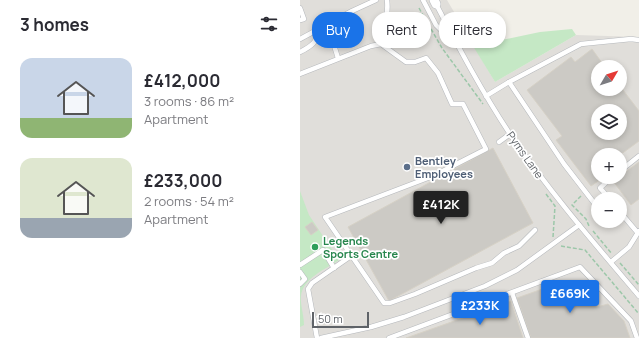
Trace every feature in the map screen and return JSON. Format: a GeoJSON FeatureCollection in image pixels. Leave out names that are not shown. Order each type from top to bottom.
{"type":"FeatureCollection","features":[{"type":"Feature","properties":{"kind":"lane"},"geometry":{"type":"LineString","coordinates":[[350,12],[376,0]]}},
{"type":"Feature","properties":{"kind":"lane"},"geometry":{"type":"LineString","coordinates":[[387,0],[387,12]]}},
{"type":"Feature","properties":{"kind":"lane"},"geometry":{"type":"LineString","coordinates":[[423,0],[439,28]]}},
{"type":"Feature","properties":{"kind":"lane","name":"Pyms Lane"},"geometry":{"type":"LineString","coordinates":[[435,2],[440,12]]}},
{"type":"Feature","properties":{"kind":"lane"},"geometry":{"type":"LineString","coordinates":[[300,8],[304,19],[300,20]]}},
{"type":"Feature","properties":{"kind":"lane"},"geometry":{"type":"LineString","coordinates":[[300,40],[312,33]]}},
{"type":"Feature","properties":{"kind":"lane"},"geometry":{"type":"LineString","coordinates":[[486,96],[580,44],[631,39],[639,40]]}},
{"type":"Feature","properties":{"kind":"lane"},"geometry":{"type":"LineString","coordinates":[[300,52],[312,45]]}},
{"type":"Feature","properties":{"kind":"lane"},"geometry":{"type":"LineString","coordinates":[[300,74],[372,46]]}},
{"type":"Feature","properties":{"kind":"lane"},"geometry":{"type":"LineString","coordinates":[[335,48],[338,58]]}},
{"type":"Feature","properties":{"kind":"lane"},"geometry":{"type":"LineString","coordinates":[[387,48],[406,62],[415,62],[426,58],[438,73],[452,104],[463,104],[486,149],[434,176],[325,217],[384,303],[400,300],[492,263],[504,253],[519,246],[535,230]]}},
{"type":"Feature","properties":{"kind":"lane","name":"Pyms Lane"},"geometry":{"type":"LineString","coordinates":[[459,48],[510,134],[544,181],[639,296]]}},
{"type":"Feature","properties":{"kind":"lane"},"geometry":{"type":"LineString","coordinates":[[509,82],[564,164],[591,199]]}},
{"type":"Feature","properties":{"kind":"lane"},"geometry":{"type":"LineString","coordinates":[[499,142],[510,134]]}},
{"type":"Feature","properties":{"kind":"lane"},"geometry":{"type":"LineString","coordinates":[[627,165],[639,156]]}},
{"type":"Feature","properties":{"kind":"lane"},"geometry":{"type":"LineString","coordinates":[[604,184],[600,188],[604,192]]}},
{"type":"Feature","properties":{"kind":"lane"},"geometry":{"type":"LineString","coordinates":[[611,262],[634,241],[638,231],[627,219]]}},
{"type":"Feature","properties":{"kind":"lane"},"geometry":{"type":"LineString","coordinates":[[321,338],[332,337],[404,317],[492,283],[518,270],[579,225]]}},
{"type":"Feature","properties":{"kind":"lane"},"geometry":{"type":"LineString","coordinates":[[300,265],[323,250],[334,268]]}},
{"type":"Feature","properties":{"kind":"lane"},"geometry":{"type":"LineString","coordinates":[[317,338],[308,289],[312,283],[351,256]]}},
{"type":"Feature","properties":{"kind":"lane"},"geometry":{"type":"LineString","coordinates":[[389,338],[580,267],[631,321],[637,338]]}},
{"type":"Feature","properties":{"kind":"lane"},"geometry":{"type":"LineString","coordinates":[[300,272],[305,279],[300,284]]}},
{"type":"Feature","properties":{"kind":"lane"},"geometry":{"type":"LineString","coordinates":[[512,293],[528,338]]}},
{"type":"Feature","properties":{"kind":"path"},"geometry":{"type":"LineString","coordinates":[[586,192],[572,205],[639,285]]}},
{"type":"Feature","properties":{"kind":"shaded area"},"geometry":{"type":"Polygon","coordinates":[[[300,0],[447,0],[454,12],[439,12],[439,48],[475,48],[495,82],[576,35],[639,37],[639,338],[300,338],[300,0]]]}},
{"type":"Feature","properties":{"kind":"green space"},"geometry":{"type":"Polygon","coordinates":[[[572,29],[576,35],[495,82],[474,48],[506,48],[506,39],[540,32],[572,29]]]}},
{"type":"Feature","properties":{"kind":"green space","name":"Legends Sports Centre"},"geometry":{"type":"Polygon","coordinates":[[[300,191],[309,215],[339,260],[310,279],[306,284],[301,296],[304,325],[300,327],[300,191]]]}},
{"type":"Feature","properties":{"kind":"building"},"geometry":{"type":"Polygon","coordinates":[[[592,49],[600,60],[591,60],[591,96],[627,95],[639,111],[639,141],[627,150],[627,148],[591,148],[591,184],[594,184],[591,186],[556,140],[562,136],[527,90],[571,57],[575,62],[592,49]]]}},
{"type":"Feature","properties":{"kind":"building"},"geometry":{"type":"Polygon","coordinates":[[[493,148],[533,223],[389,301],[348,227],[493,148]]]}},
{"type":"Feature","properties":{"kind":"building"},"geometry":{"type":"Polygon","coordinates":[[[639,162],[639,199],[631,205],[627,200],[627,192],[621,192],[615,184],[627,184],[627,171],[639,162]]]}},
{"type":"Feature","properties":{"kind":"building"},"geometry":{"type":"Polygon","coordinates":[[[312,222],[318,230],[311,235],[305,227],[312,222]]]}},
{"type":"Feature","properties":{"kind":"building"},"geometry":{"type":"Polygon","coordinates":[[[588,280],[597,307],[608,304],[624,321],[630,338],[531,338],[517,298],[562,282],[565,289],[588,280]]]}},
{"type":"Feature","properties":{"kind":"building"},"geometry":{"type":"Polygon","coordinates":[[[511,301],[523,338],[406,338],[511,301]]]}},
{"type":"Feature","properties":{"kind":"place","name":"Bentley Employees"},"geometry":{"type":"Point","coordinates":[407,167]}},
{"type":"Feature","properties":{"kind":"place","name":"Legends Sports Centre"},"geometry":{"type":"Point","coordinates":[315,247]}}]}
